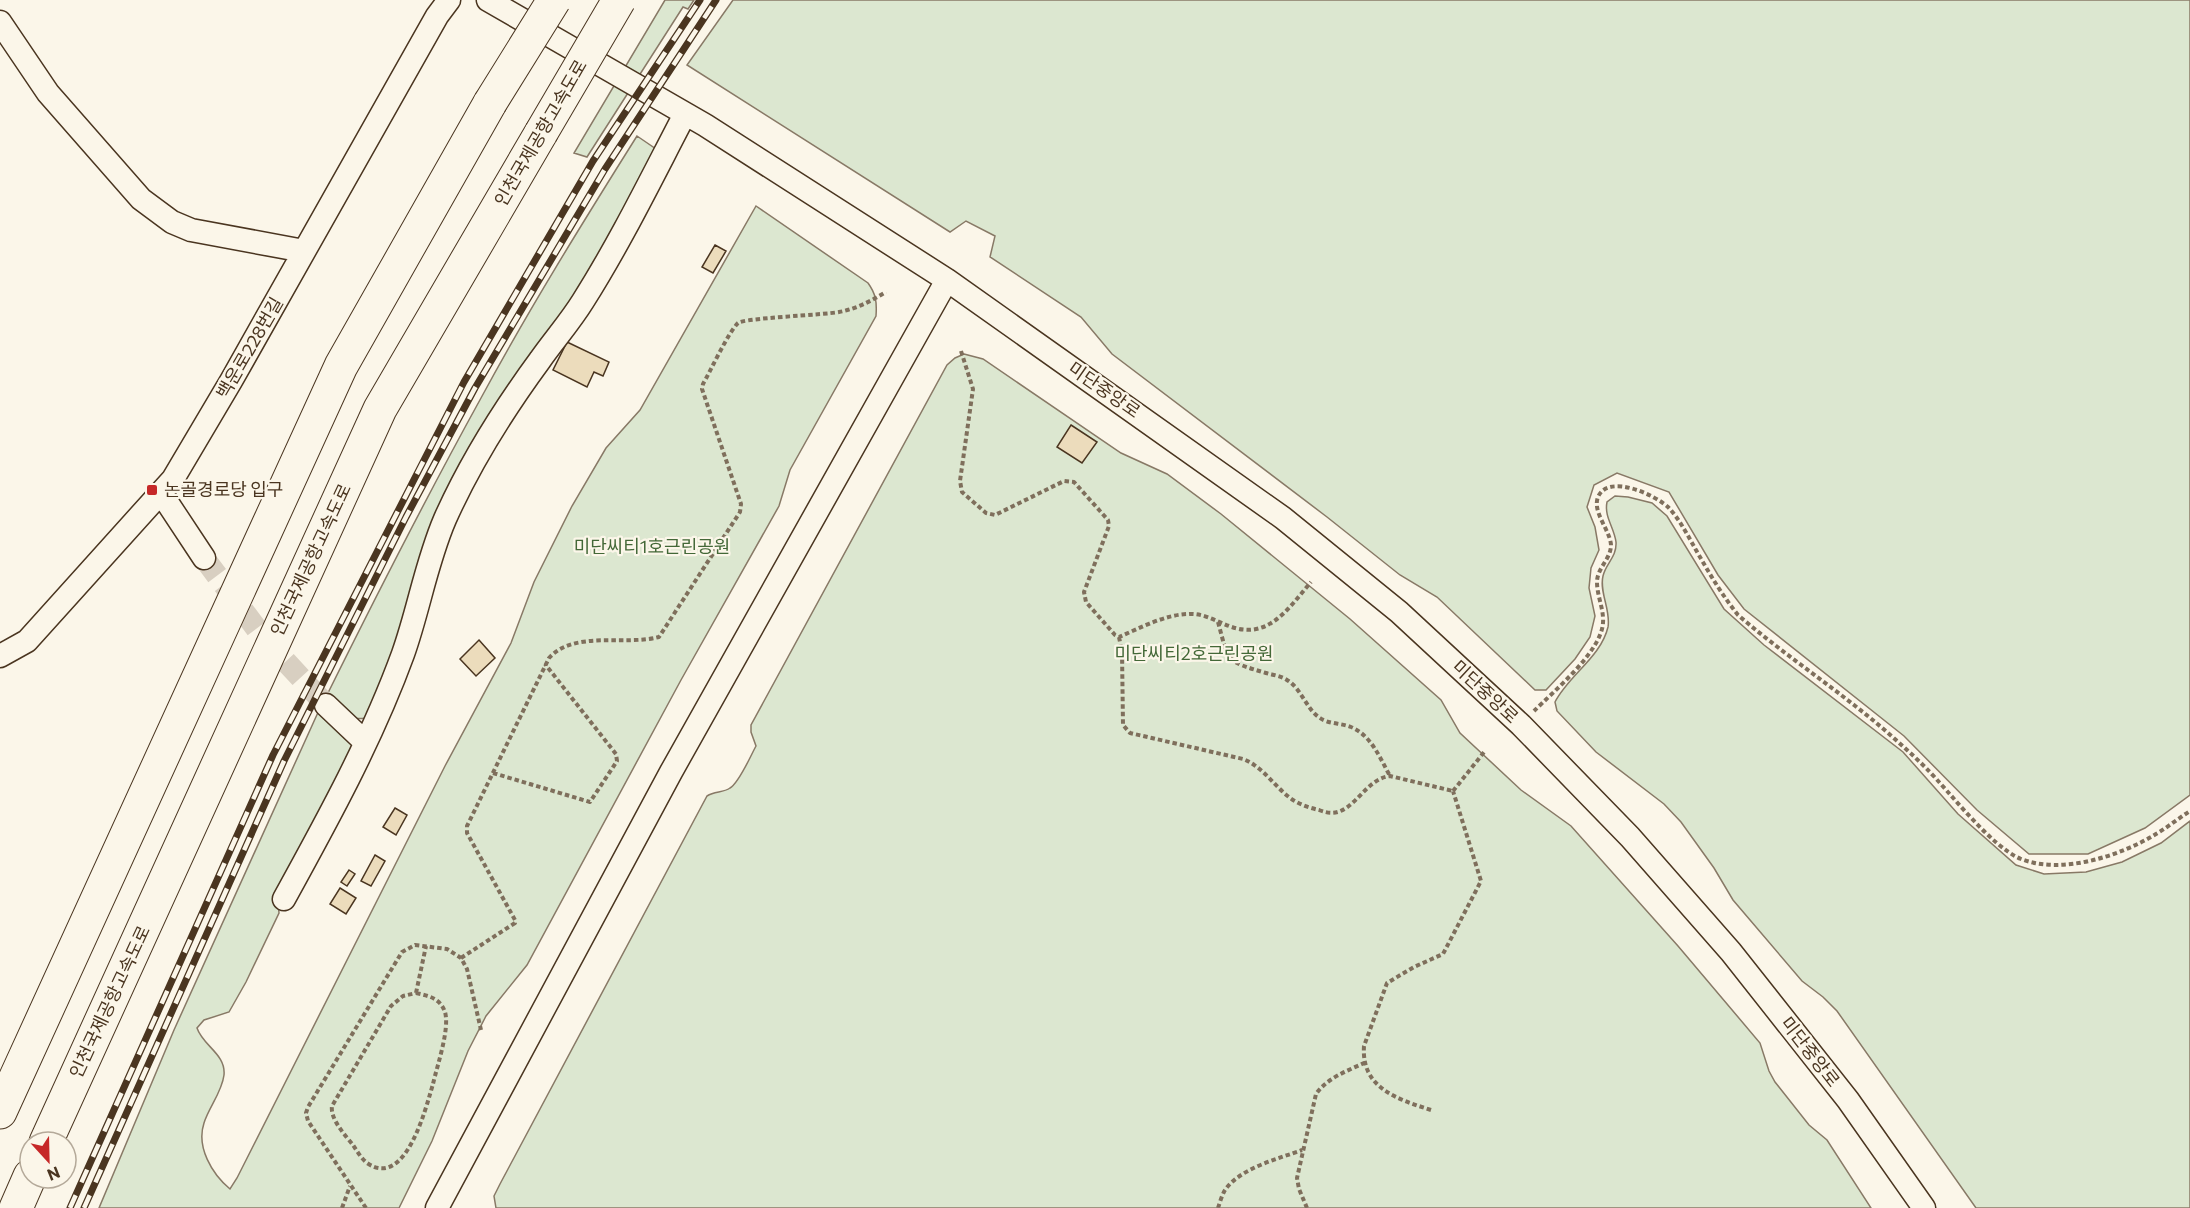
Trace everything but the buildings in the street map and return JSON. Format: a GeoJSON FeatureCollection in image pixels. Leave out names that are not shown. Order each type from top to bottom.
{"type":"FeatureCollection","features":[{"type":"Feature","properties":{"kind":"highway"},"geometry":{"type":"LineString","coordinates":[[0,1113],[341,366],[490,103],[554,0]]}},
{"type":"Feature","properties":{"kind":"highway","name":"인천국제공항고속도로"},"geometry":{"type":"LineString","coordinates":[[51,1130],[380,409],[619,0]]}},
{"type":"Feature","properties":{"kind":"highway"},"geometry":{"type":"LineString","coordinates":[[16,1208],[24,1190]]}},
{"type":"Feature","properties":{"kind":"street","name":"백운로228번길"},"geometry":{"type":"LineString","coordinates":[[0,656],[27,641],[173,479],[231,381],[437,15],[449,0]]}},
{"type":"Feature","properties":{"kind":"street","name":"미단중앙로"},"geometry":{"type":"LineString","coordinates":[[488,0],[685,114],[947,280],[1283,518],[1399,612],[1521,725],[1630,837],[1731,952],[1848,1100],[1924,1208]]}},
{"type":"Feature","properties":{"kind":"street"},"geometry":{"type":"LineString","coordinates":[[0,22],[48,93],[141,199],[172,222],[191,230],[304,251]]}},
{"type":"Feature","properties":{"kind":"street"},"geometry":{"type":"LineString","coordinates":[[284,899],[329,816],[365,742],[403,653],[426,571],[444,520],[496,425],[588,293],[610,256],[685,114]]}},
{"type":"Feature","properties":{"kind":"street"},"geometry":{"type":"LineString","coordinates":[[437,1208],[671,772],[947,280]]}},
{"type":"Feature","properties":{"kind":"street"},"geometry":{"type":"LineString","coordinates":[[161,494],[204,558]]}},
{"type":"Feature","properties":{"kind":"street"},"geometry":{"type":"LineString","coordinates":[[326,705],[365,742]]}},
{"type":"Feature","properties":{"kind":"path"},"geometry":{"type":"LineString","coordinates":[[461,958],[515,923],[467,833],[467,826],[546,664],[555,650],[573,643],[659,637],[740,512],[741,504],[702,389],[736,324],[748,319],[787,318],[839,312],[855,308],[885,292]]}},
{"type":"Feature","properties":{"kind":"path"},"geometry":{"type":"LineString","coordinates":[[961,351],[973,390],[960,481],[962,492],[986,513],[995,515],[1064,481],[1074,482],[1108,520],[1109,526],[1084,597],[1119,637],[1122,652],[1123,725],[1130,733],[1243,759],[1256,766],[1292,799],[1304,806],[1328,813],[1344,810],[1382,777],[1390,776],[1453,791]]}},
{"type":"Feature","properties":{"kind":"path"},"geometry":{"type":"LineString","coordinates":[[1521,725],[1582,661],[1598,640],[1603,624],[1597,581],[1601,567],[1610,555],[1611,542],[1598,512],[1598,498],[1605,488],[1617,485],[1654,496],[1668,507],[1680,522],[1722,596],[1738,615],[1894,738],[1926,768],[1995,841],[2020,858],[2043,864],[2081,863],[2113,855],[2156,835],[2190,811]]}},
{"type":"Feature","properties":{"kind":"path"},"geometry":{"type":"LineString","coordinates":[[1119,637],[1177,615],[1192,613],[1242,631],[1252,631],[1264,627],[1287,610],[1311,582]]}},
{"type":"Feature","properties":{"kind":"path"},"geometry":{"type":"LineString","coordinates":[[1217,621],[1225,649],[1235,663],[1284,678],[1293,684],[1321,720],[1350,726],[1360,732],[1370,742],[1390,776]]}},
{"type":"Feature","properties":{"kind":"path"},"geometry":{"type":"LineString","coordinates":[[493,773],[590,802],[617,761],[616,754],[546,664]]}},
{"type":"Feature","properties":{"kind":"path"},"geometry":{"type":"LineString","coordinates":[[1453,791],[1485,751]]}},
{"type":"Feature","properties":{"kind":"path"},"geometry":{"type":"LineString","coordinates":[[1431,1110],[1390,1094],[1376,1084],[1364,1063],[1364,1046],[1387,983],[1413,967],[1443,954],[1479,886],[1480,877],[1453,791]]}},
{"type":"Feature","properties":{"kind":"path"},"geometry":{"type":"LineString","coordinates":[[366,1208],[308,1121],[306,1113],[402,952],[415,945],[426,946],[447,949],[461,958],[467,969],[481,1030]]}},
{"type":"Feature","properties":{"kind":"path"},"geometry":{"type":"LineString","coordinates":[[416,993],[426,946]]}},
{"type":"Feature","properties":{"kind":"path"},"geometry":{"type":"LineString","coordinates":[[416,993],[436,999],[444,1011],[445,1028],[437,1069],[428,1101],[408,1152],[393,1165],[375,1167],[362,1158],[345,1136],[333,1116],[332,1106],[391,1006],[403,996],[416,993]]}},
{"type":"Feature","properties":{"kind":"path"},"geometry":{"type":"LineString","coordinates":[[1307,1208],[1297,1183],[1316,1094],[1322,1086],[1364,1063]]}},
{"type":"Feature","properties":{"kind":"path"},"geometry":{"type":"LineString","coordinates":[[1218,1208],[1224,1192],[1232,1181],[1260,1165],[1303,1150]]}},
{"type":"Feature","properties":{"kind":"path"},"geometry":{"type":"LineString","coordinates":[[342,1208],[351,1185]]}},
{"type":"Feature","properties":{"kind":"green space"},"geometry":{"type":"Polygon","coordinates":[[[665,0],[694,0],[688,9],[683,7],[587,157],[574,153],[665,0]]]}},
{"type":"Feature","properties":{"kind":"green space"},"geometry":{"type":"Polygon","coordinates":[[[733,0],[2190,0],[2190,795],[2145,828],[2088,854],[2029,854],[1977,810],[1904,736],[1744,609],[1718,575],[1669,492],[1617,473],[1594,485],[1587,507],[1595,527],[1599,550],[1591,568],[1589,588],[1595,616],[1590,637],[1575,659],[1546,690],[1535,690],[1437,597],[1400,575],[1112,354],[1081,317],[990,257],[995,236],[966,221],[950,232],[687,65],[733,0]]]}},
{"type":"Feature","properties":{"kind":"green space"},"geometry":{"type":"Polygon","coordinates":[[[637,136],[656,149],[614,238],[488,427],[397,650],[365,718],[354,718],[339,709],[326,697],[421,509],[499,365],[637,136]]]}},
{"type":"Feature","properties":{"kind":"green space","name":"미단씨티1호근린공원"},"geometry":{"type":"Polygon","coordinates":[[[756,206],[868,283],[875,298],[876,316],[790,470],[779,506],[681,680],[527,965],[486,1016],[468,1051],[432,1141],[399,1208],[99,1208],[174,1030],[320,708],[350,739],[354,748],[278,900],[279,913],[246,982],[229,1012],[204,1020],[197,1028],[224,1068],[221,1087],[204,1123],[202,1141],[212,1168],[230,1189],[445,766],[511,643],[534,582],[572,506],[606,448],[640,410],[756,206]]]}},
{"type":"Feature","properties":{"kind":"green space","name":"미단씨티2호근린공원"},"geometry":{"type":"Polygon","coordinates":[[[964,354],[983,359],[1121,453],[1167,474],[1221,514],[1350,619],[1441,700],[1460,733],[1521,790],[1571,826],[1678,946],[1760,1043],[1775,1082],[1809,1125],[1827,1140],[1871,1208],[496,1208],[494,1196],[500,1184],[707,796],[730,788],[741,775],[756,746],[751,725],[947,365],[964,354]]]}},
{"type":"Feature","properties":{"kind":"green space"},"geometry":{"type":"Polygon","coordinates":[[[1615,496],[1652,503],[1667,516],[1724,609],[1764,645],[1903,752],[1958,814],[2016,865],[2044,874],[2086,872],[2122,862],[2161,843],[2190,821],[2190,1208],[1976,1208],[1837,1011],[1802,981],[1733,900],[1714,868],[1681,822],[1664,804],[1596,752],[1557,711],[1555,702],[1561,692],[1599,648],[1608,627],[1602,582],[1616,542],[1606,507],[1607,502],[1615,496]]]}},
{"type":"Feature","properties":{"kind":"tunnel"},"geometry":{"type":"LineString","coordinates":[[204,558],[262,636],[326,705]]}},
{"type":"Feature","properties":{"kind":"railway"},"geometry":{"type":"LineString","coordinates":[[70,1208],[273,755],[464,382],[593,161],[700,0]]}},
{"type":"Feature","properties":{"kind":"railway"},"geometry":{"type":"LineString","coordinates":[[84,1208],[284,761],[406,517],[475,388],[605,169],[716,0]]}},
{"type":"Feature","properties":{"kind":"place","name":"논골경로당 입구"},"geometry":{"type":"Point","coordinates":[152,490]}}]}
